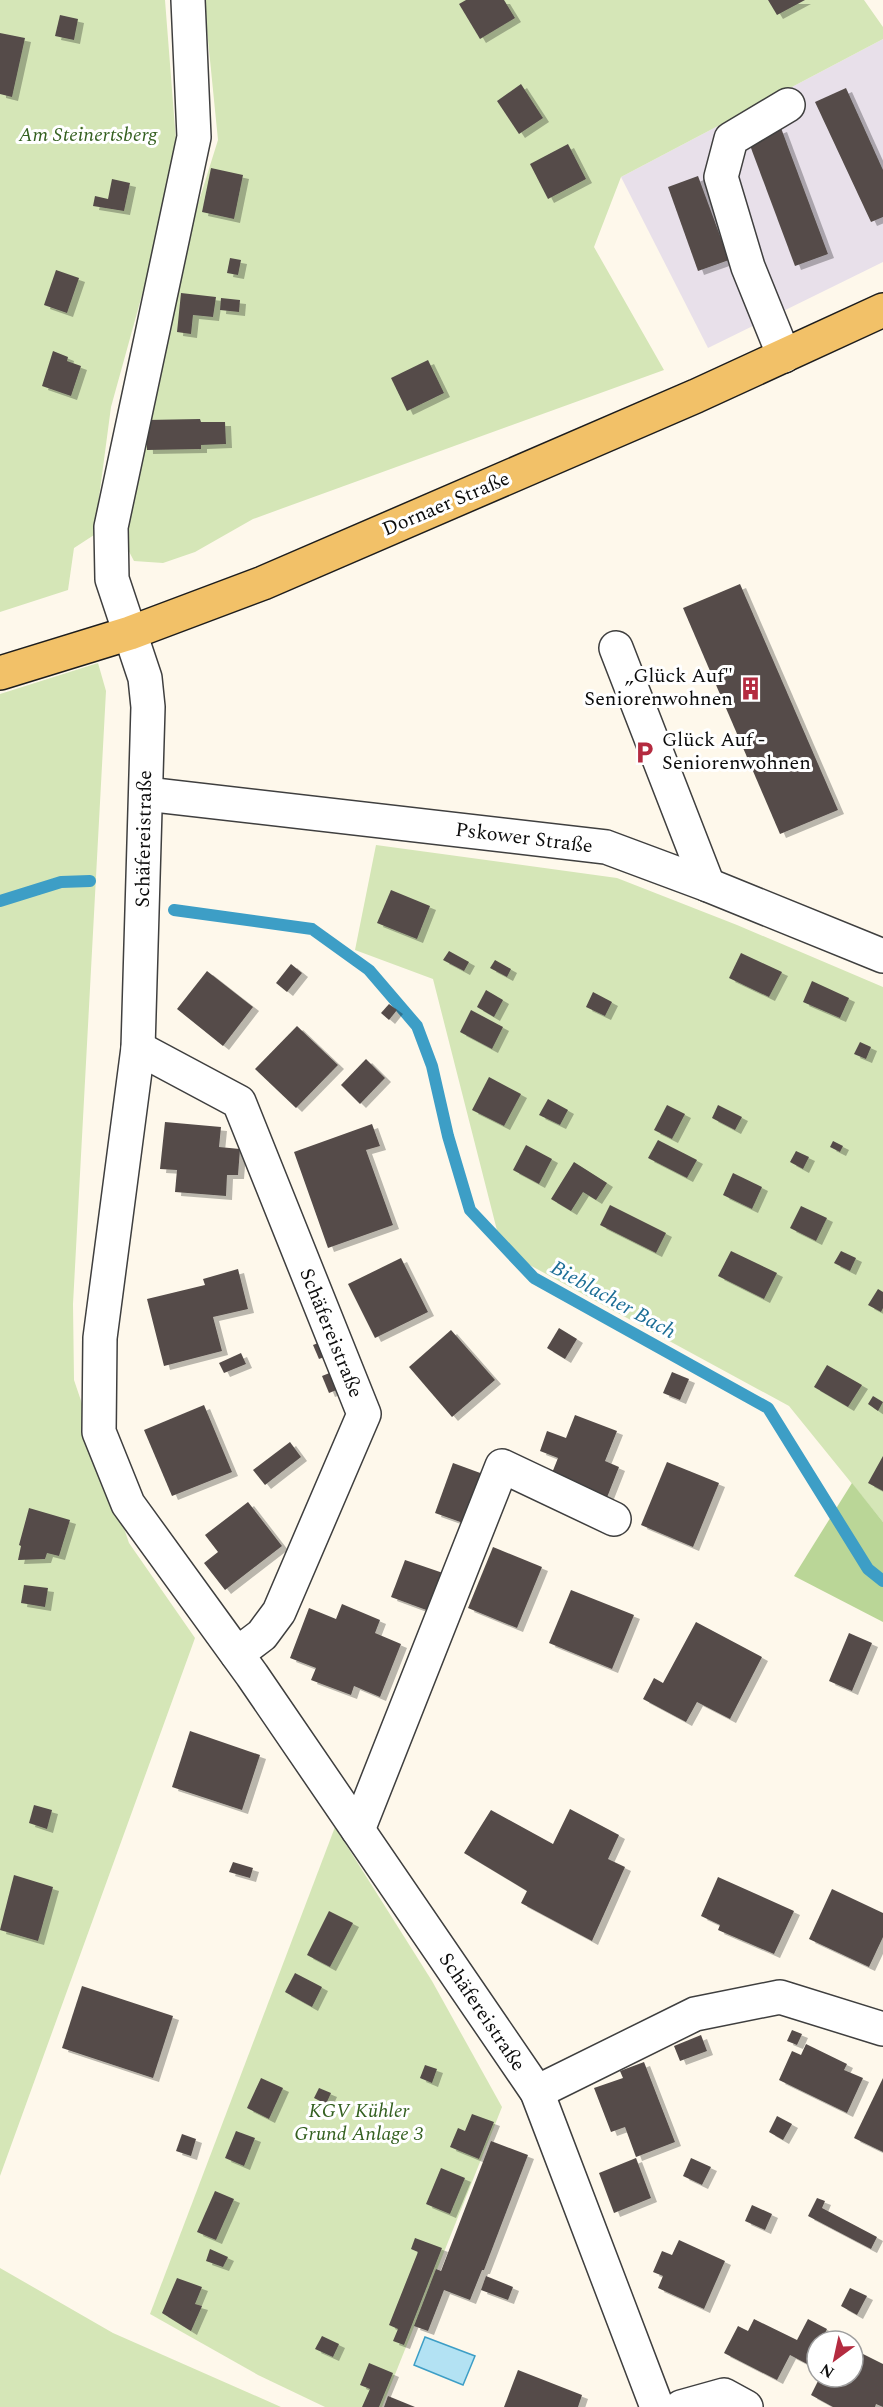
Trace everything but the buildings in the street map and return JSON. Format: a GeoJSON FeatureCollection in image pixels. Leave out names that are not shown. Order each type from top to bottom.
{"type":"FeatureCollection","features":[{"type":"Feature","properties":{"kind":"main road","name":"Dornaer Straße"},"geometry":{"type":"LineString","coordinates":[[0,673],[130,633],[263,583],[696,396],[883,310]]}},
{"type":"Feature","properties":{"kind":"street","name":"Schäfereistraße"},"geometry":{"type":"LineString","coordinates":[[188,0],[194,137],[111,527],[112,579],[145,678],[148,707],[138,1048],[100,1338],[99,1431],[128,1504],[237,1654],[537,2092],[657,2407]]}},
{"type":"Feature","properties":{"kind":"street"},"geometry":{"type":"LineString","coordinates":[[784,356],[748,267],[722,177],[731,139],[788,105]]}},
{"type":"Feature","properties":{"kind":"street"},"geometry":{"type":"LineString","coordinates":[[616,648],[708,885]]}},
{"type":"Feature","properties":{"kind":"street","name":"Pskower Straße"},"geometry":{"type":"LineString","coordinates":[[146,794],[606,848],[708,885],[883,956]]}},
{"type":"Feature","properties":{"kind":"street","name":"Schäfereistraße"},"geometry":{"type":"LineString","coordinates":[[138,1048],[239,1102],[364,1414],[279,1612],[262,1635],[237,1654]]}},
{"type":"Feature","properties":{"kind":"street"},"geometry":{"type":"LineString","coordinates":[[358,1830],[502,1466],[615,1519]]}},
{"type":"Feature","properties":{"kind":"street"},"geometry":{"type":"LineString","coordinates":[[537,2092],[695,2014],[780,1996],[883,2029]]}},
{"type":"Feature","properties":{"kind":"street"},"geometry":{"type":"LineString","coordinates":[[681,2407],[724,2395],[746,2407]]}},
{"type":"Feature","properties":{"kind":"shaded area"},"geometry":{"type":"Polygon","coordinates":[[[883,39],[883,262],[708,348],[621,177],[883,39]]]}},
{"type":"Feature","properties":{"kind":"green space","name":"Am Steinertsberg"},"geometry":{"type":"Polygon","coordinates":[[[0,0],[165,0],[176,141],[163,219],[111,407],[94,535],[74,548],[68,590],[0,612],[0,0]]]}},
{"type":"Feature","properties":{"kind":"green space"},"geometry":{"type":"Polygon","coordinates":[[[204,0],[864,0],[883,27],[883,39],[621,177],[594,247],[664,370],[253,519],[195,552],[163,563],[134,561],[124,542],[183,252],[218,140],[204,0]]]}},
{"type":"Feature","properties":{"kind":"green space"},"geometry":{"type":"Polygon","coordinates":[[[98,663],[106,691],[73,1304],[74,1380],[129,1543],[195,1638],[0,2176],[0,694],[98,663]]]}},
{"type":"Feature","properties":{"kind":"green space"},"geometry":{"type":"Polygon","coordinates":[[[376,845],[617,878],[737,925],[883,987],[883,1522],[789,1406],[502,1250],[433,979],[355,950],[376,845]]]}},
{"type":"Feature","properties":{"kind":"green space"},"geometry":{"type":"Polygon","coordinates":[[[852,1483],[883,1522],[883,1622],[794,1576],[852,1483]]]}},
{"type":"Feature","properties":{"kind":"green space","name":"KGV Kühler Grund Anlage 3"},"geometry":{"type":"Polygon","coordinates":[[[335,1827],[432,1981],[502,2107],[382,2407],[325,2407],[258,2375],[150,2314],[335,1827]]]}},
{"type":"Feature","properties":{"kind":"green space"},"geometry":{"type":"Polygon","coordinates":[[[0,2268],[113,2333],[281,2407],[0,2407],[0,2268]]]}},
{"type":"Feature","properties":{"kind":"water"},"geometry":{"type":"Polygon","coordinates":[[[425,2337],[475,2356],[463,2385],[414,2365],[425,2337]]]}},
{"type":"Feature","properties":{"kind":"waterway","name":"Bieblacher Bach"},"geometry":{"type":"LineString","coordinates":[[0,901],[61,882],[90,881]]}},
{"type":"Feature","properties":{"kind":"waterway","name":"Bieblacher Bach"},"geometry":{"type":"LineString","coordinates":[[174,910],[312,929],[369,970],[417,1026],[432,1066],[448,1136],[470,1210],[534,1278],[768,1408],[868,1569],[883,1581]]}},
{"type":"Feature","properties":{"kind":"place","name":"„Glück Auf\" Seniorenwohnen"},"geometry":{"type":"Point","coordinates":[751,688]}},
{"type":"Feature","properties":{"kind":"place","name":"Glück Auf - Seniorenwohnen"},"geometry":{"type":"Point","coordinates":[644,752]}}]}
